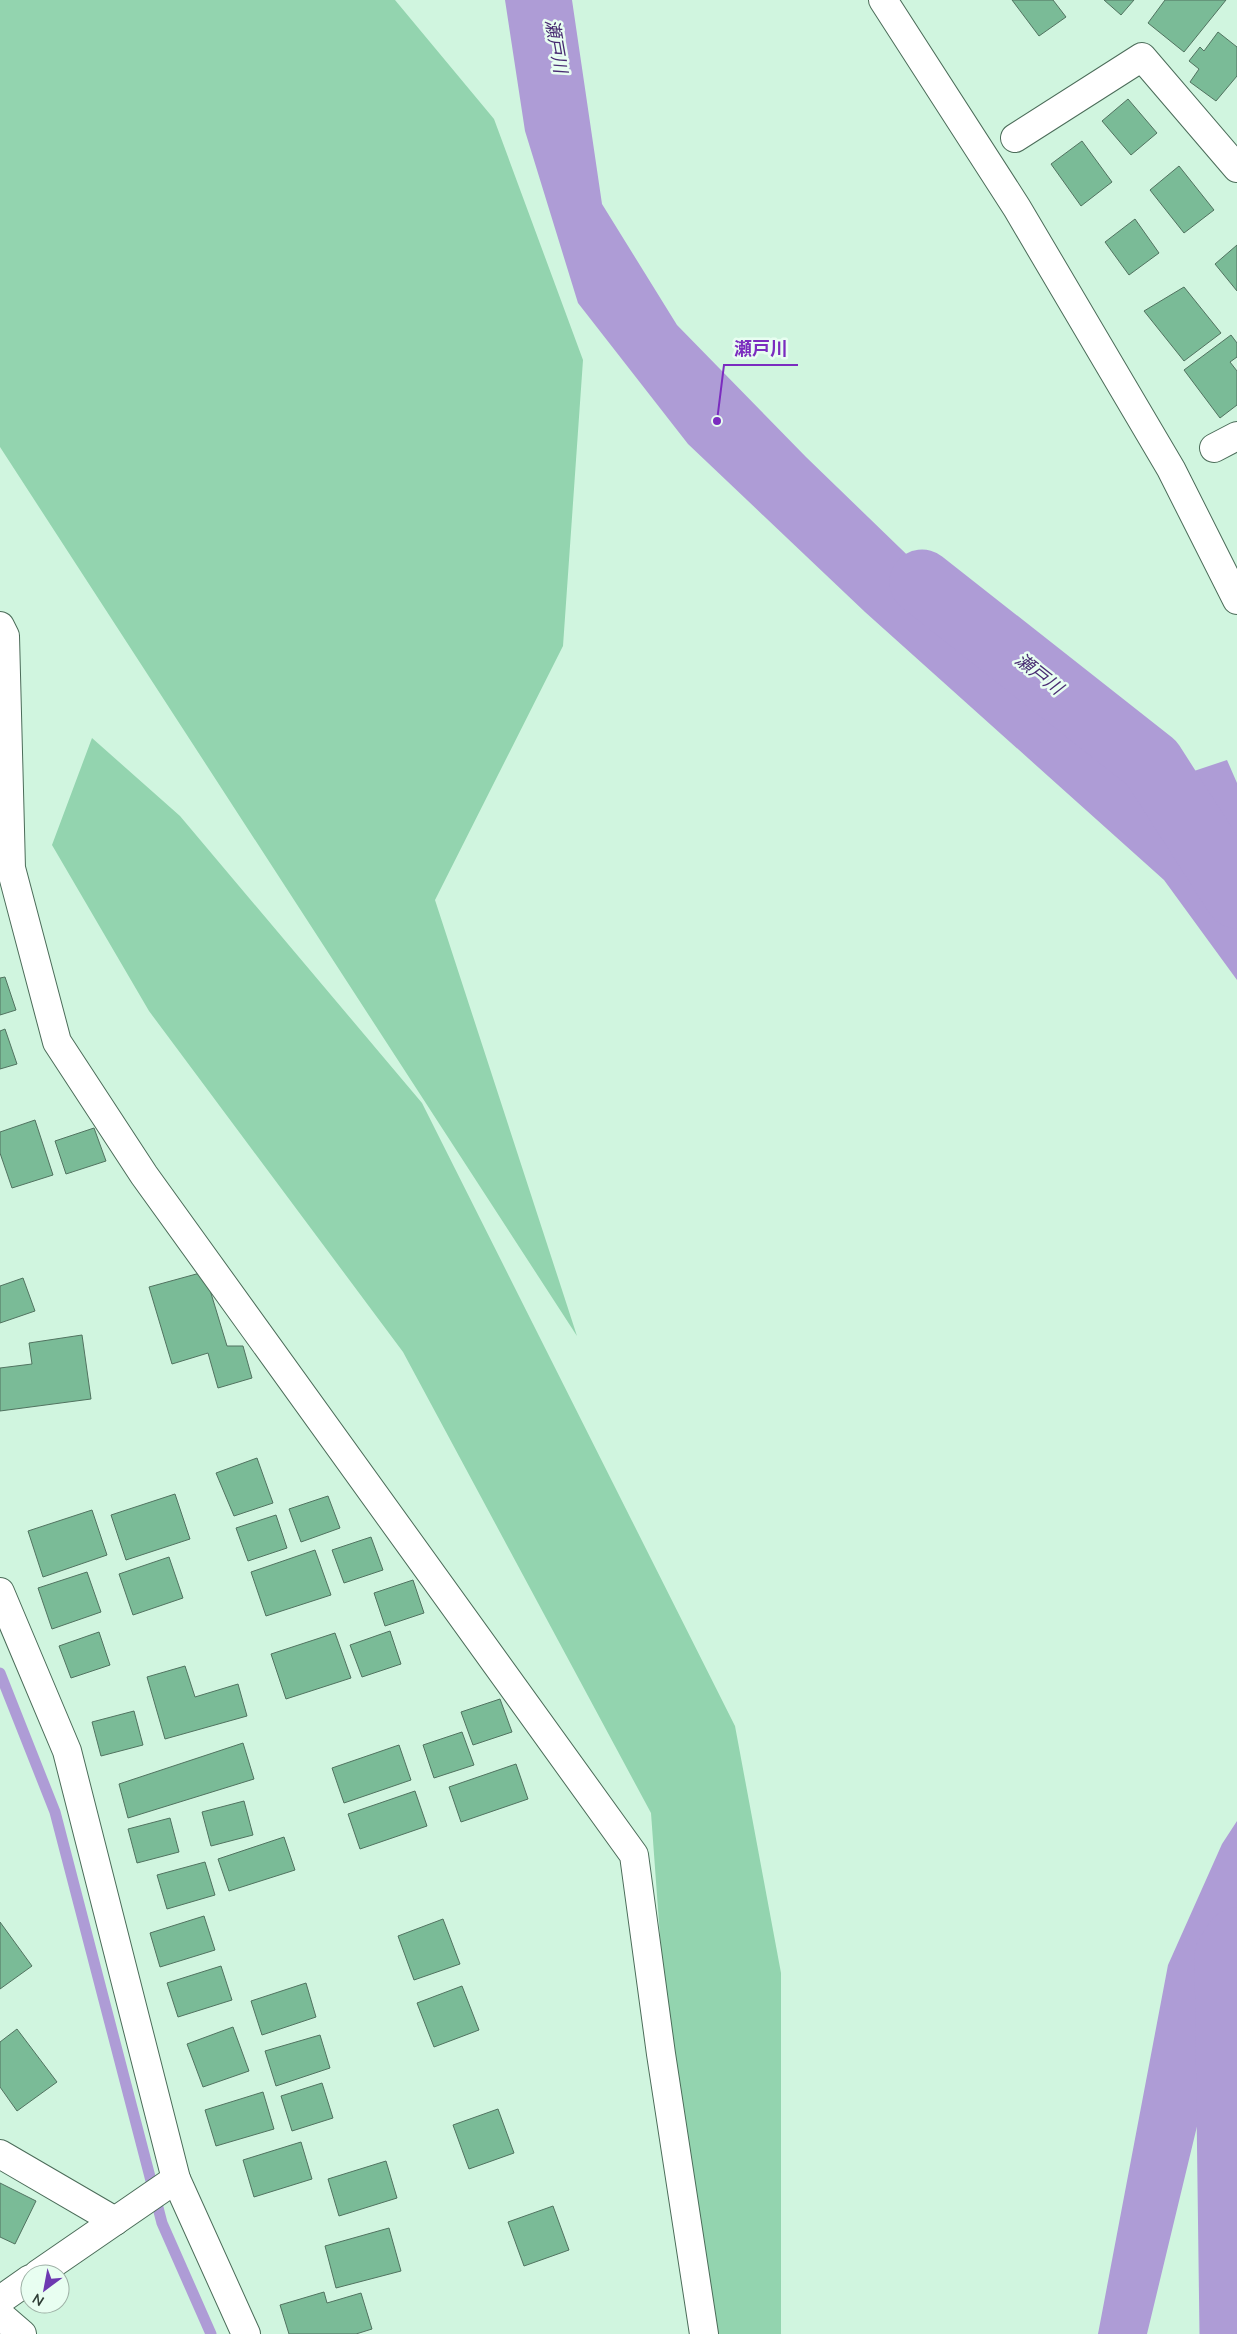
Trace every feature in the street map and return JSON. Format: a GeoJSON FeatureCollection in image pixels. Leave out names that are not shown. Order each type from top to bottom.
{"type":"FeatureCollection","features":[{"type":"Feature","properties":{"kind":"street"},"geometry":{"type":"LineString","coordinates":[[883,0],[1017,208],[1142,418],[1171,469],[1237,600]]}},
{"type":"Feature","properties":{"kind":"street"},"geometry":{"type":"LineString","coordinates":[[1015,138],[1142,58],[1237,168]]}},
{"type":"Feature","properties":{"kind":"street"},"geometry":{"type":"LineString","coordinates":[[0,626],[5,636],[5,762],[11,868],[57,1042],[150,1184],[634,1855],[661,2054],[704,2334]]}},
{"type":"Feature","properties":{"kind":"street"},"geometry":{"type":"LineString","coordinates":[[0,1592],[67,1751],[176,2179],[246,2334]]}},
{"type":"Feature","properties":{"kind":"street"},"geometry":{"type":"LineString","coordinates":[[0,2154],[115,2221]]}},
{"type":"Feature","properties":{"kind":"street"},"geometry":{"type":"LineString","coordinates":[[53,2264],[176,2179]]}},
{"type":"Feature","properties":{"kind":"street"},"geometry":{"type":"LineString","coordinates":[[0,2300],[20,2286]]}},
{"type":"Feature","properties":{"kind":"street"},"geometry":{"type":"LineString","coordinates":[[0,2315],[22,2334]]}},
{"type":"Feature","properties":{"kind":"green space"},"geometry":{"type":"Polygon","coordinates":[[[0,0],[395,0],[494,119],[583,360],[563,646],[435,900],[577,1336],[0,447],[0,0]]]}},
{"type":"Feature","properties":{"kind":"green space"},"geometry":{"type":"Polygon","coordinates":[[[92,738],[180,816],[422,1103],[735,1726],[781,1973],[781,2334],[689,2334],[651,1813],[403,1352],[149,1011],[52,845],[92,738]]]}},
{"type":"Feature","properties":{"kind":"water"},"geometry":{"type":"Polygon","coordinates":[[[505,0],[572,0],[602,204],[677,325],[806,457],[992,637],[1164,781],[1227,760],[1237,783],[1237,980],[1164,880],[865,612],[688,444],[578,303],[525,131],[505,0]]]}},
{"type":"Feature","properties":{"kind":"water"},"geometry":{"type":"Polygon","coordinates":[[[1237,1821],[1237,1927],[1224,1942],[1228,2005],[1237,2046],[1237,2287],[1206,2089],[1147,2334],[1098,2334],[1168,1965],[1222,1844],[1237,1821]]]}},
{"type":"Feature","properties":{"kind":"building"},"geometry":{"type":"Polygon","coordinates":[[[1012,0],[1053,0],[1066,17],[1039,36],[1012,0]]]}},
{"type":"Feature","properties":{"kind":"building"},"geometry":{"type":"Polygon","coordinates":[[[1104,0],[1134,0],[1121,15],[1104,0]]]}},
{"type":"Feature","properties":{"kind":"building"},"geometry":{"type":"Polygon","coordinates":[[[1165,0],[1226,0],[1184,52],[1148,23],[1165,0]]]}},
{"type":"Feature","properties":{"kind":"building"},"geometry":{"type":"Polygon","coordinates":[[[1218,32],[1237,47],[1237,76],[1216,101],[1190,82],[1199,69],[1189,61],[1200,47],[1204,51],[1218,32]]]}},
{"type":"Feature","properties":{"kind":"building"},"geometry":{"type":"Polygon","coordinates":[[[1128,99],[1157,133],[1131,155],[1102,121],[1128,99]]]}},
{"type":"Feature","properties":{"kind":"building"},"geometry":{"type":"Polygon","coordinates":[[[1082,141],[1112,182],[1081,206],[1051,164],[1082,141]]]}},
{"type":"Feature","properties":{"kind":"building"},"geometry":{"type":"Polygon","coordinates":[[[1179,166],[1214,210],[1184,233],[1150,190],[1179,166]]]}},
{"type":"Feature","properties":{"kind":"building"},"geometry":{"type":"Polygon","coordinates":[[[1135,219],[1159,253],[1129,275],[1105,242],[1135,219]]]}},
{"type":"Feature","properties":{"kind":"building"},"geometry":{"type":"Polygon","coordinates":[[[1237,245],[1237,291],[1215,264],[1237,245]]]}},
{"type":"Feature","properties":{"kind":"building"},"geometry":{"type":"Polygon","coordinates":[[[1184,287],[1221,333],[1184,361],[1144,311],[1184,287]]]}},
{"type":"Feature","properties":{"kind":"building"},"geometry":{"type":"Polygon","coordinates":[[[1231,335],[1237,343],[1237,357],[1230,362],[1237,371],[1237,405],[1220,418],[1184,370],[1231,335]]]}},
{"type":"Feature","properties":{"kind":"building"},"geometry":{"type":"Polygon","coordinates":[[[5,977],[16,1010],[0,1015],[0,978],[5,977]]]}},
{"type":"Feature","properties":{"kind":"building"},"geometry":{"type":"Polygon","coordinates":[[[5,1029],[17,1064],[0,1069],[0,1031],[5,1029]]]}},
{"type":"Feature","properties":{"kind":"building"},"geometry":{"type":"Polygon","coordinates":[[[35,1120],[53,1175],[12,1188],[0,1153],[0,1132],[35,1120]]]}},
{"type":"Feature","properties":{"kind":"building"},"geometry":{"type":"Polygon","coordinates":[[[94,1128],[106,1161],[66,1174],[55,1141],[94,1128]]]}},
{"type":"Feature","properties":{"kind":"building"},"geometry":{"type":"Polygon","coordinates":[[[200,1273],[210,1290],[227,1346],[243,1346],[252,1378],[218,1388],[208,1353],[172,1364],[149,1287],[200,1273]]]}},
{"type":"Feature","properties":{"kind":"building"},"geometry":{"type":"Polygon","coordinates":[[[23,1278],[35,1311],[0,1323],[0,1286],[23,1278]]]}},
{"type":"Feature","properties":{"kind":"building"},"geometry":{"type":"Polygon","coordinates":[[[82,1335],[91,1399],[0,1411],[0,1368],[32,1364],[29,1343],[82,1335]]]}},
{"type":"Feature","properties":{"kind":"building"},"geometry":{"type":"Polygon","coordinates":[[[257,1458],[273,1503],[234,1516],[216,1473],[257,1458]]]}},
{"type":"Feature","properties":{"kind":"building"},"geometry":{"type":"Polygon","coordinates":[[[175,1494],[190,1539],[126,1560],[111,1515],[175,1494]]]}},
{"type":"Feature","properties":{"kind":"building"},"geometry":{"type":"Polygon","coordinates":[[[328,1496],[340,1528],[301,1542],[289,1509],[328,1496]]]}},
{"type":"Feature","properties":{"kind":"building"},"geometry":{"type":"Polygon","coordinates":[[[92,1510],[107,1555],[43,1577],[28,1531],[92,1510]]]}},
{"type":"Feature","properties":{"kind":"building"},"geometry":{"type":"Polygon","coordinates":[[[276,1515],[287,1548],[248,1561],[236,1528],[276,1515]]]}},
{"type":"Feature","properties":{"kind":"building"},"geometry":{"type":"Polygon","coordinates":[[[371,1537],[383,1570],[344,1583],[332,1550],[371,1537]]]}},
{"type":"Feature","properties":{"kind":"building"},"geometry":{"type":"Polygon","coordinates":[[[315,1550],[331,1595],[266,1616],[251,1572],[315,1550]]]}},
{"type":"Feature","properties":{"kind":"building"},"geometry":{"type":"Polygon","coordinates":[[[169,1557],[183,1598],[133,1615],[119,1574],[169,1557]]]}},
{"type":"Feature","properties":{"kind":"building"},"geometry":{"type":"Polygon","coordinates":[[[87,1572],[101,1612],[52,1629],[38,1588],[87,1572]]]}},
{"type":"Feature","properties":{"kind":"building"},"geometry":{"type":"Polygon","coordinates":[[[413,1580],[424,1613],[385,1626],[374,1593],[413,1580]]]}},
{"type":"Feature","properties":{"kind":"building"},"geometry":{"type":"Polygon","coordinates":[[[390,1631],[401,1664],[362,1677],[350,1645],[390,1631]]]}},
{"type":"Feature","properties":{"kind":"building"},"geometry":{"type":"Polygon","coordinates":[[[99,1632],[110,1665],[71,1678],[59,1646],[99,1632]]]}},
{"type":"Feature","properties":{"kind":"building"},"geometry":{"type":"Polygon","coordinates":[[[335,1633],[351,1678],[286,1699],[271,1654],[335,1633]]]}},
{"type":"Feature","properties":{"kind":"building"},"geometry":{"type":"Polygon","coordinates":[[[185,1666],[195,1697],[238,1684],[247,1716],[165,1739],[147,1677],[185,1666]]]}},
{"type":"Feature","properties":{"kind":"building"},"geometry":{"type":"Polygon","coordinates":[[[500,1699],[512,1732],[473,1745],[461,1712],[500,1699]]]}},
{"type":"Feature","properties":{"kind":"building"},"geometry":{"type":"Polygon","coordinates":[[[134,1711],[143,1745],[101,1756],[92,1722],[134,1711]]]}},
{"type":"Feature","properties":{"kind":"building"},"geometry":{"type":"Polygon","coordinates":[[[462,1732],[474,1765],[434,1778],[423,1745],[462,1732]]]}},
{"type":"Feature","properties":{"kind":"building"},"geometry":{"type":"Polygon","coordinates":[[[243,1743],[254,1779],[128,1818],[119,1784],[243,1743]]]}},
{"type":"Feature","properties":{"kind":"building"},"geometry":{"type":"Polygon","coordinates":[[[399,1745],[411,1780],[344,1803],[332,1768],[399,1745]]]}},
{"type":"Feature","properties":{"kind":"building"},"geometry":{"type":"Polygon","coordinates":[[[516,1764],[528,1799],[461,1822],[449,1787],[516,1764]]]}},
{"type":"Feature","properties":{"kind":"building"},"geometry":{"type":"Polygon","coordinates":[[[415,1791],[427,1826],[360,1849],[348,1814],[415,1791]]]}},
{"type":"Feature","properties":{"kind":"building"},"geometry":{"type":"Polygon","coordinates":[[[244,1801],[253,1835],[211,1846],[202,1812],[244,1801]]]}},
{"type":"Feature","properties":{"kind":"building"},"geometry":{"type":"Polygon","coordinates":[[[170,1818],[179,1852],[137,1863],[128,1829],[170,1818]]]}},
{"type":"Feature","properties":{"kind":"building"},"geometry":{"type":"Polygon","coordinates":[[[284,1837],[295,1870],[229,1891],[218,1859],[284,1837]]]}},
{"type":"Feature","properties":{"kind":"building"},"geometry":{"type":"Polygon","coordinates":[[[205,1862],[215,1895],[167,1909],[157,1875],[205,1862]]]}},
{"type":"Feature","properties":{"kind":"building"},"geometry":{"type":"Polygon","coordinates":[[[204,1916],[215,1950],[160,1967],[150,1933],[204,1916]]]}},
{"type":"Feature","properties":{"kind":"building"},"geometry":{"type":"Polygon","coordinates":[[[443,1919],[460,1964],[414,1980],[398,1936],[443,1919]]]}},
{"type":"Feature","properties":{"kind":"building"},"geometry":{"type":"Polygon","coordinates":[[[0,1922],[32,1966],[0,1989],[0,1922]]]}},
{"type":"Feature","properties":{"kind":"building"},"geometry":{"type":"Polygon","coordinates":[[[221,1966],[232,2000],[178,2017],[167,1983],[221,1966]]]}},
{"type":"Feature","properties":{"kind":"building"},"geometry":{"type":"Polygon","coordinates":[[[306,1983],[316,2017],[262,2035],[251,2001],[306,1983]]]}},
{"type":"Feature","properties":{"kind":"building"},"geometry":{"type":"Polygon","coordinates":[[[462,1986],[479,2030],[434,2047],[417,2003],[462,1986]]]}},
{"type":"Feature","properties":{"kind":"building"},"geometry":{"type":"Polygon","coordinates":[[[233,2027],[249,2071],[203,2087],[187,2044],[233,2027]]]}},
{"type":"Feature","properties":{"kind":"building"},"geometry":{"type":"Polygon","coordinates":[[[17,2029],[57,2082],[17,2111],[0,2087],[0,2042],[17,2029]]]}},
{"type":"Feature","properties":{"kind":"building"},"geometry":{"type":"Polygon","coordinates":[[[320,2035],[330,2068],[276,2086],[265,2051],[320,2035]]]}},
{"type":"Feature","properties":{"kind":"building"},"geometry":{"type":"Polygon","coordinates":[[[322,2083],[333,2118],[292,2131],[281,2096],[322,2083]]]}},
{"type":"Feature","properties":{"kind":"building"},"geometry":{"type":"Polygon","coordinates":[[[263,2092],[274,2129],[216,2146],[205,2110],[263,2092]]]}},
{"type":"Feature","properties":{"kind":"building"},"geometry":{"type":"Polygon","coordinates":[[[498,2109],[514,2153],[469,2169],[453,2125],[498,2109]]]}},
{"type":"Feature","properties":{"kind":"building"},"geometry":{"type":"Polygon","coordinates":[[[301,2142],[312,2179],[254,2197],[243,2160],[301,2142]]]}},
{"type":"Feature","properties":{"kind":"building"},"geometry":{"type":"Polygon","coordinates":[[[386,2161],[397,2198],[339,2216],[328,2179],[386,2161]]]}},
{"type":"Feature","properties":{"kind":"building"},"geometry":{"type":"Polygon","coordinates":[[[0,2183],[36,2201],[15,2244],[0,2237],[0,2183]]]}},
{"type":"Feature","properties":{"kind":"building"},"geometry":{"type":"Polygon","coordinates":[[[553,2206],[569,2250],[524,2266],[508,2222],[553,2206]]]}},
{"type":"Feature","properties":{"kind":"building"},"geometry":{"type":"Polygon","coordinates":[[[389,2228],[401,2271],[336,2288],[325,2246],[389,2228]]]}},
{"type":"Feature","properties":{"kind":"building"},"geometry":{"type":"Polygon","coordinates":[[[324,2292],[327,2303],[361,2293],[372,2329],[356,2334],[289,2334],[280,2305],[324,2292]]]}},
{"type":"Feature","properties":{"kind":"waterway","name":"瀬戸川"},"geometry":{"type":"LineString","coordinates":[[922,582],[1152,763],[1237,896]]}},
{"type":"Feature","properties":{"kind":"waterway"},"geometry":{"type":"LineString","coordinates":[[0,1673],[55,1812],[162,2223],[211,2334]]}},
{"type":"Feature","properties":{"kind":"waterway","name":"瀬戸川"},"geometry":{"type":"LineString","coordinates":[[1232,2334],[1227,1956],[1237,1940]]}},
{"type":"Feature","properties":{"kind":"place","name":"瀬戸川"},"geometry":{"type":"Point","coordinates":[717,421]}}]}
